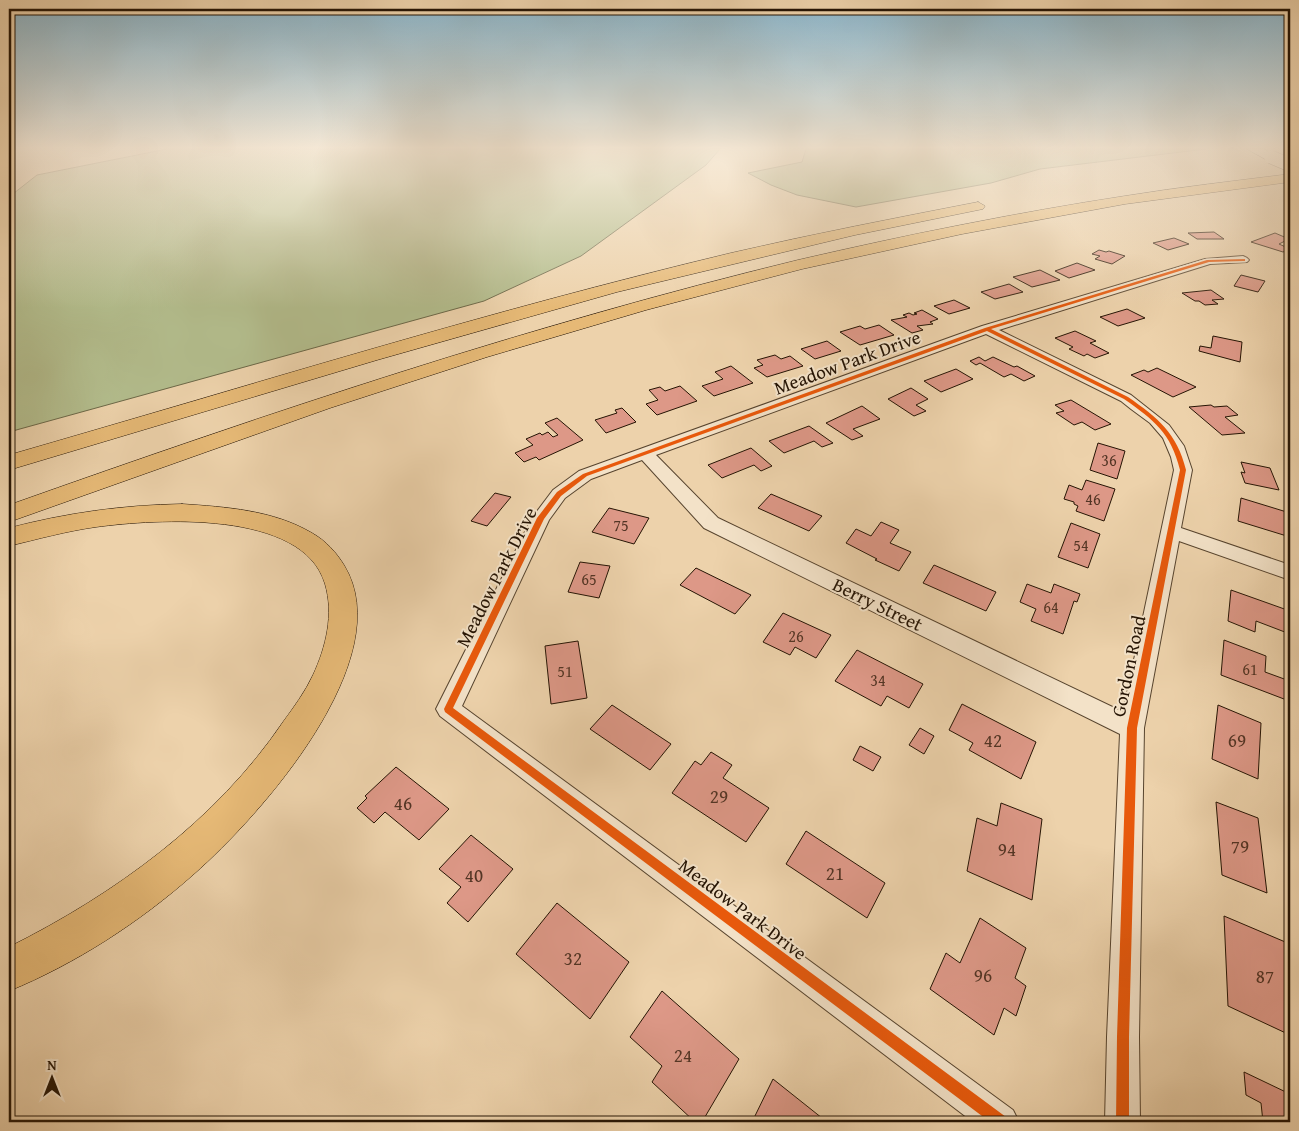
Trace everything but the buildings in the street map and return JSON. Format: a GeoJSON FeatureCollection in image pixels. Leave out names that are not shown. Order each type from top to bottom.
{"type":"FeatureCollection","features":[{"type":"Feature","properties":{"kind":"highway"},"geometry":{"type":"LineString","coordinates":[[9,514],[359,390],[527,338],[679,294],[849,252],[1011,219],[1114,202]]}},
{"type":"Feature","properties":{"kind":"highway"},"geometry":{"type":"LineString","coordinates":[[9,463],[537,308],[692,267],[844,232],[996,203]]}},
{"type":"Feature","properties":{"kind":"highway"},"geometry":{"type":"LineString","coordinates":[[9,476],[326,370]]}},
{"type":"Feature","properties":{"kind":"highway"},"geometry":{"type":"LineString","coordinates":[[9,537],[85,519],[137,513],[186,512],[254,520],[290,532],[320,552],[331,564],[339,580],[343,600],[340,643],[332,667],[307,716],[266,775],[206,837],[169,868],[88,927],[9,970]]}},
{"type":"Feature","properties":{"kind":"street","name":"Meadow Park Drive"},"geometry":{"type":"LineString","coordinates":[[1001,1122],[448,709],[541,518],[559,494],[585,475],[987,329],[1209,261],[1243,260]]}},
{"type":"Feature","properties":{"kind":"street","name":"Gordon Road"},"geometry":{"type":"LineString","coordinates":[[987,329],[1126,398],[1146,412],[1172,437],[1178,449],[1183,470],[1132,728],[1123,1037],[1123,1122]]}},
{"type":"Feature","properties":{"kind":"street","name":"Berry Street"},"geometry":{"type":"LineString","coordinates":[[644,453],[711,523],[1132,728]]}},
{"type":"Feature","properties":{"kind":"street"},"geometry":{"type":"LineString","coordinates":[[1172,532],[1290,573]]}},
{"type":"Feature","properties":{"kind":"green space"},"geometry":{"type":"Polygon","coordinates":[[[9,202],[655,202],[581,256],[484,301],[9,432],[9,202]]]}},
{"type":"Feature","properties":{"kind":"green space"},"geometry":{"type":"Polygon","coordinates":[[[830,202],[885,202],[856,207],[830,202]]]}},
{"type":"Feature","properties":{"kind":"cycle path"},"geometry":{"type":"LineString","coordinates":[[1001,1122],[448,709],[541,518],[559,494],[585,475],[987,329],[1209,261],[1243,260]]}},
{"type":"Feature","properties":{"kind":"cycle path"},"geometry":{"type":"LineString","coordinates":[[987,329],[1137,405],[1155,420],[1170,437],[1176,446],[1183,470],[1132,728],[1123,1037],[1123,1122]]}}]}
